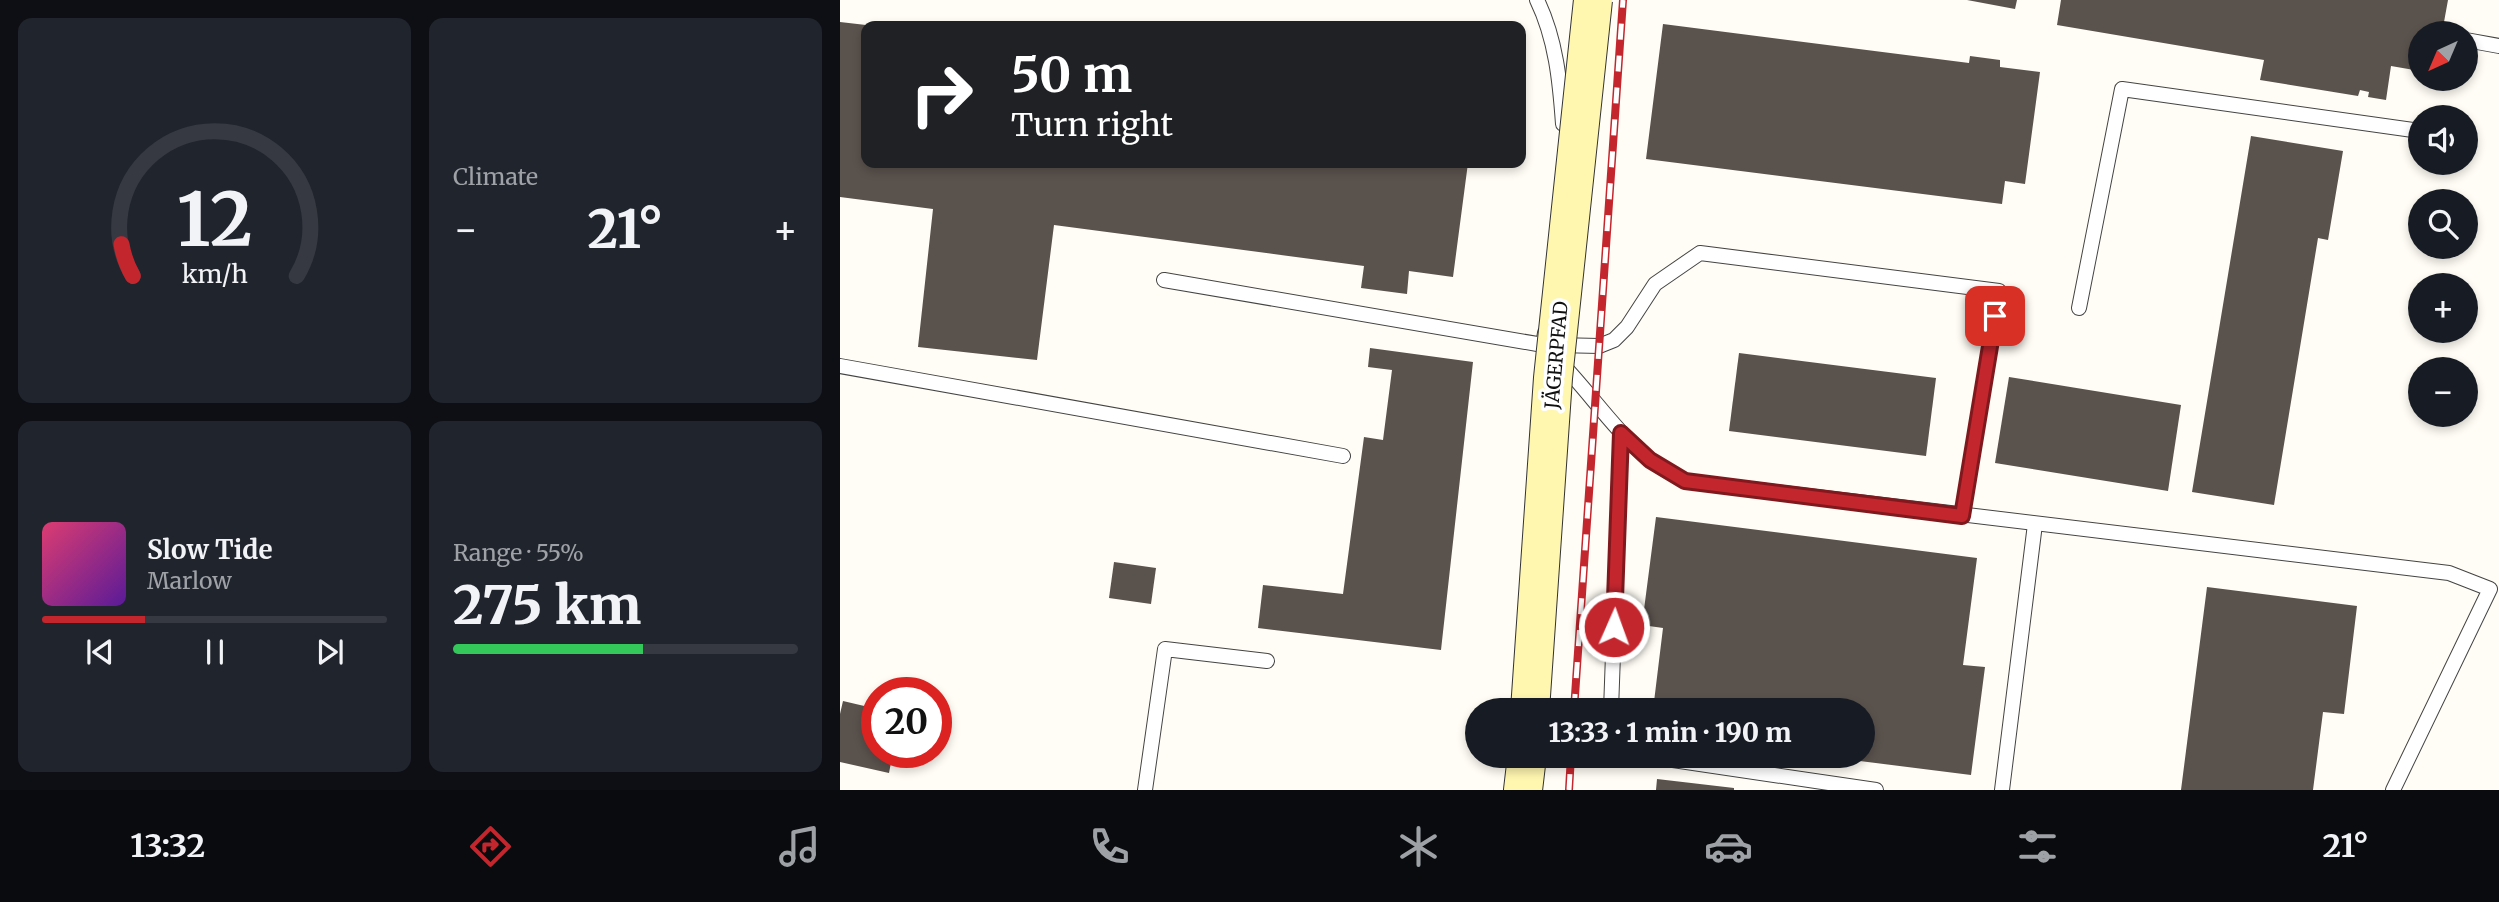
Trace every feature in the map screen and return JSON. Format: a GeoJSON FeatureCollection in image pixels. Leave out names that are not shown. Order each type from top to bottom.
{"type":"FeatureCollection","features":[{"type":"Feature","properties":{"kind":"main road","name":"JÄGERPFAD"},"geometry":{"type":"LineString","coordinates":[[1531,698],[1553,378],[1593,0]]}},
{"type":"Feature","properties":{"kind":"lane"},"geometry":{"type":"LineString","coordinates":[[1537,0],[1544,14],[1560,73],[1563,132]]}},
{"type":"Feature","properties":{"kind":"lane"},"geometry":{"type":"LineString","coordinates":[[2478,42],[2499,46]]}},
{"type":"Feature","properties":{"kind":"lane"},"geometry":{"type":"LineString","coordinates":[[2079,308],[2122,89],[2408,129]]}},
{"type":"Feature","properties":{"kind":"lane"},"geometry":{"type":"LineString","coordinates":[[1560,167],[1544,345],[1595,399],[1621,433],[1650,460],[1685,481],[2449,573],[2490,589],[2393,790]]}},
{"type":"Feature","properties":{"kind":"lane"},"geometry":{"type":"LineString","coordinates":[[1164,280],[1544,345],[1599,346],[1614,340],[1627,327],[1655,284],[1700,253],[1999,291],[1962,516]]}},
{"type":"Feature","properties":{"kind":"lane"},"geometry":{"type":"LineString","coordinates":[[840,366],[1343,456]]}},
{"type":"Feature","properties":{"kind":"lane"},"geometry":{"type":"LineString","coordinates":[[1611,698],[1621,433]]}},
{"type":"Feature","properties":{"kind":"lane"},"geometry":{"type":"LineString","coordinates":[[2001,790],[2035,524]]}},
{"type":"Feature","properties":{"kind":"lane"},"geometry":{"type":"LineString","coordinates":[[1145,790],[1165,649],[1267,661]]}},
{"type":"Feature","properties":{"kind":"lane"},"geometry":{"type":"LineString","coordinates":[[1727,768],[1876,790]]}},
{"type":"Feature","properties":{"kind":"building"},"geometry":{"type":"Polygon","coordinates":[[[1967,0],[2017,0],[2015,9],[1967,0]]]}},
{"type":"Feature","properties":{"kind":"building"},"geometry":{"type":"Polygon","coordinates":[[[2061,0],[2448,0],[2444,21],[2408,21],[2408,69],[2391,66],[2386,100],[2368,97],[2369,92],[2360,90],[2358,96],[2260,80],[2264,60],[2057,25],[2061,0]]]}},
{"type":"Feature","properties":{"kind":"building"},"geometry":{"type":"Polygon","coordinates":[[[840,22],[861,24],[861,168],[1467,168],[1453,277],[1409,271],[1407,294],[1361,288],[1364,266],[1054,225],[1037,360],[918,347],[933,209],[840,197],[840,22]]]}},
{"type":"Feature","properties":{"kind":"building"},"geometry":{"type":"Polygon","coordinates":[[[1663,24],[1969,63],[1970,56],[2000,60],[2000,67],[2040,72],[2025,184],[2005,181],[2002,204],[1646,159],[1663,24]]]}},
{"type":"Feature","properties":{"kind":"building"},"geometry":{"type":"Polygon","coordinates":[[[2251,136],[2343,151],[2328,240],[2318,238],[2274,505],[2192,492],[2251,136]]]}},
{"type":"Feature","properties":{"kind":"building"},"geometry":{"type":"Polygon","coordinates":[[[1370,348],[1473,362],[1441,650],[1258,628],[1263,585],[1343,594],[1364,437],[1383,440],[1392,370],[1368,367],[1370,348]]]}},
{"type":"Feature","properties":{"kind":"building"},"geometry":{"type":"Polygon","coordinates":[[[1739,353],[1936,378],[1926,456],[1729,431],[1739,353]]]}},
{"type":"Feature","properties":{"kind":"building"},"geometry":{"type":"Polygon","coordinates":[[[2009,377],[2181,405],[2168,491],[1995,463],[2009,377]]]}},
{"type":"Feature","properties":{"kind":"building"},"geometry":{"type":"Polygon","coordinates":[[[1656,517],[1977,558],[1963,665],[1985,667],[1971,775],[1875,763],[1875,698],[1654,698],[1663,628],[1642,625],[1656,517]]]}},
{"type":"Feature","properties":{"kind":"building"},"geometry":{"type":"Polygon","coordinates":[[[1114,562],[1156,568],[1151,604],[1109,598],[1114,562]]]}},
{"type":"Feature","properties":{"kind":"building"},"geometry":{"type":"Polygon","coordinates":[[[2207,587],[2357,606],[2344,714],[2323,712],[2313,790],[2181,790],[2207,587]]]}},
{"type":"Feature","properties":{"kind":"building"},"geometry":{"type":"Polygon","coordinates":[[[843,701],[861,705],[861,767],[840,762],[840,714],[843,701]]]}},
{"type":"Feature","properties":{"kind":"building"},"geometry":{"type":"Polygon","coordinates":[[[867,768],[890,768],[889,773],[867,768]]]}},
{"type":"Feature","properties":{"kind":"building"},"geometry":{"type":"Polygon","coordinates":[[[1657,779],[1734,788],[1734,790],[1656,790],[1657,779]]]}},
{"type":"Feature","properties":{"kind":"railway"},"geometry":{"type":"LineString","coordinates":[[1575,698],[1623,0]]}},
{"type":"Feature","properties":{"kind":"railway"},"geometry":{"type":"LineString","coordinates":[[1569,790],[1570,768]]}},
{"type":"Feature","properties":{"kind":"route"},"geometry":{"type":"LineString","coordinates":[[1614,627],[1621,433],[1650,460],[1685,481],[1962,516],[1995,316]]}}]}
